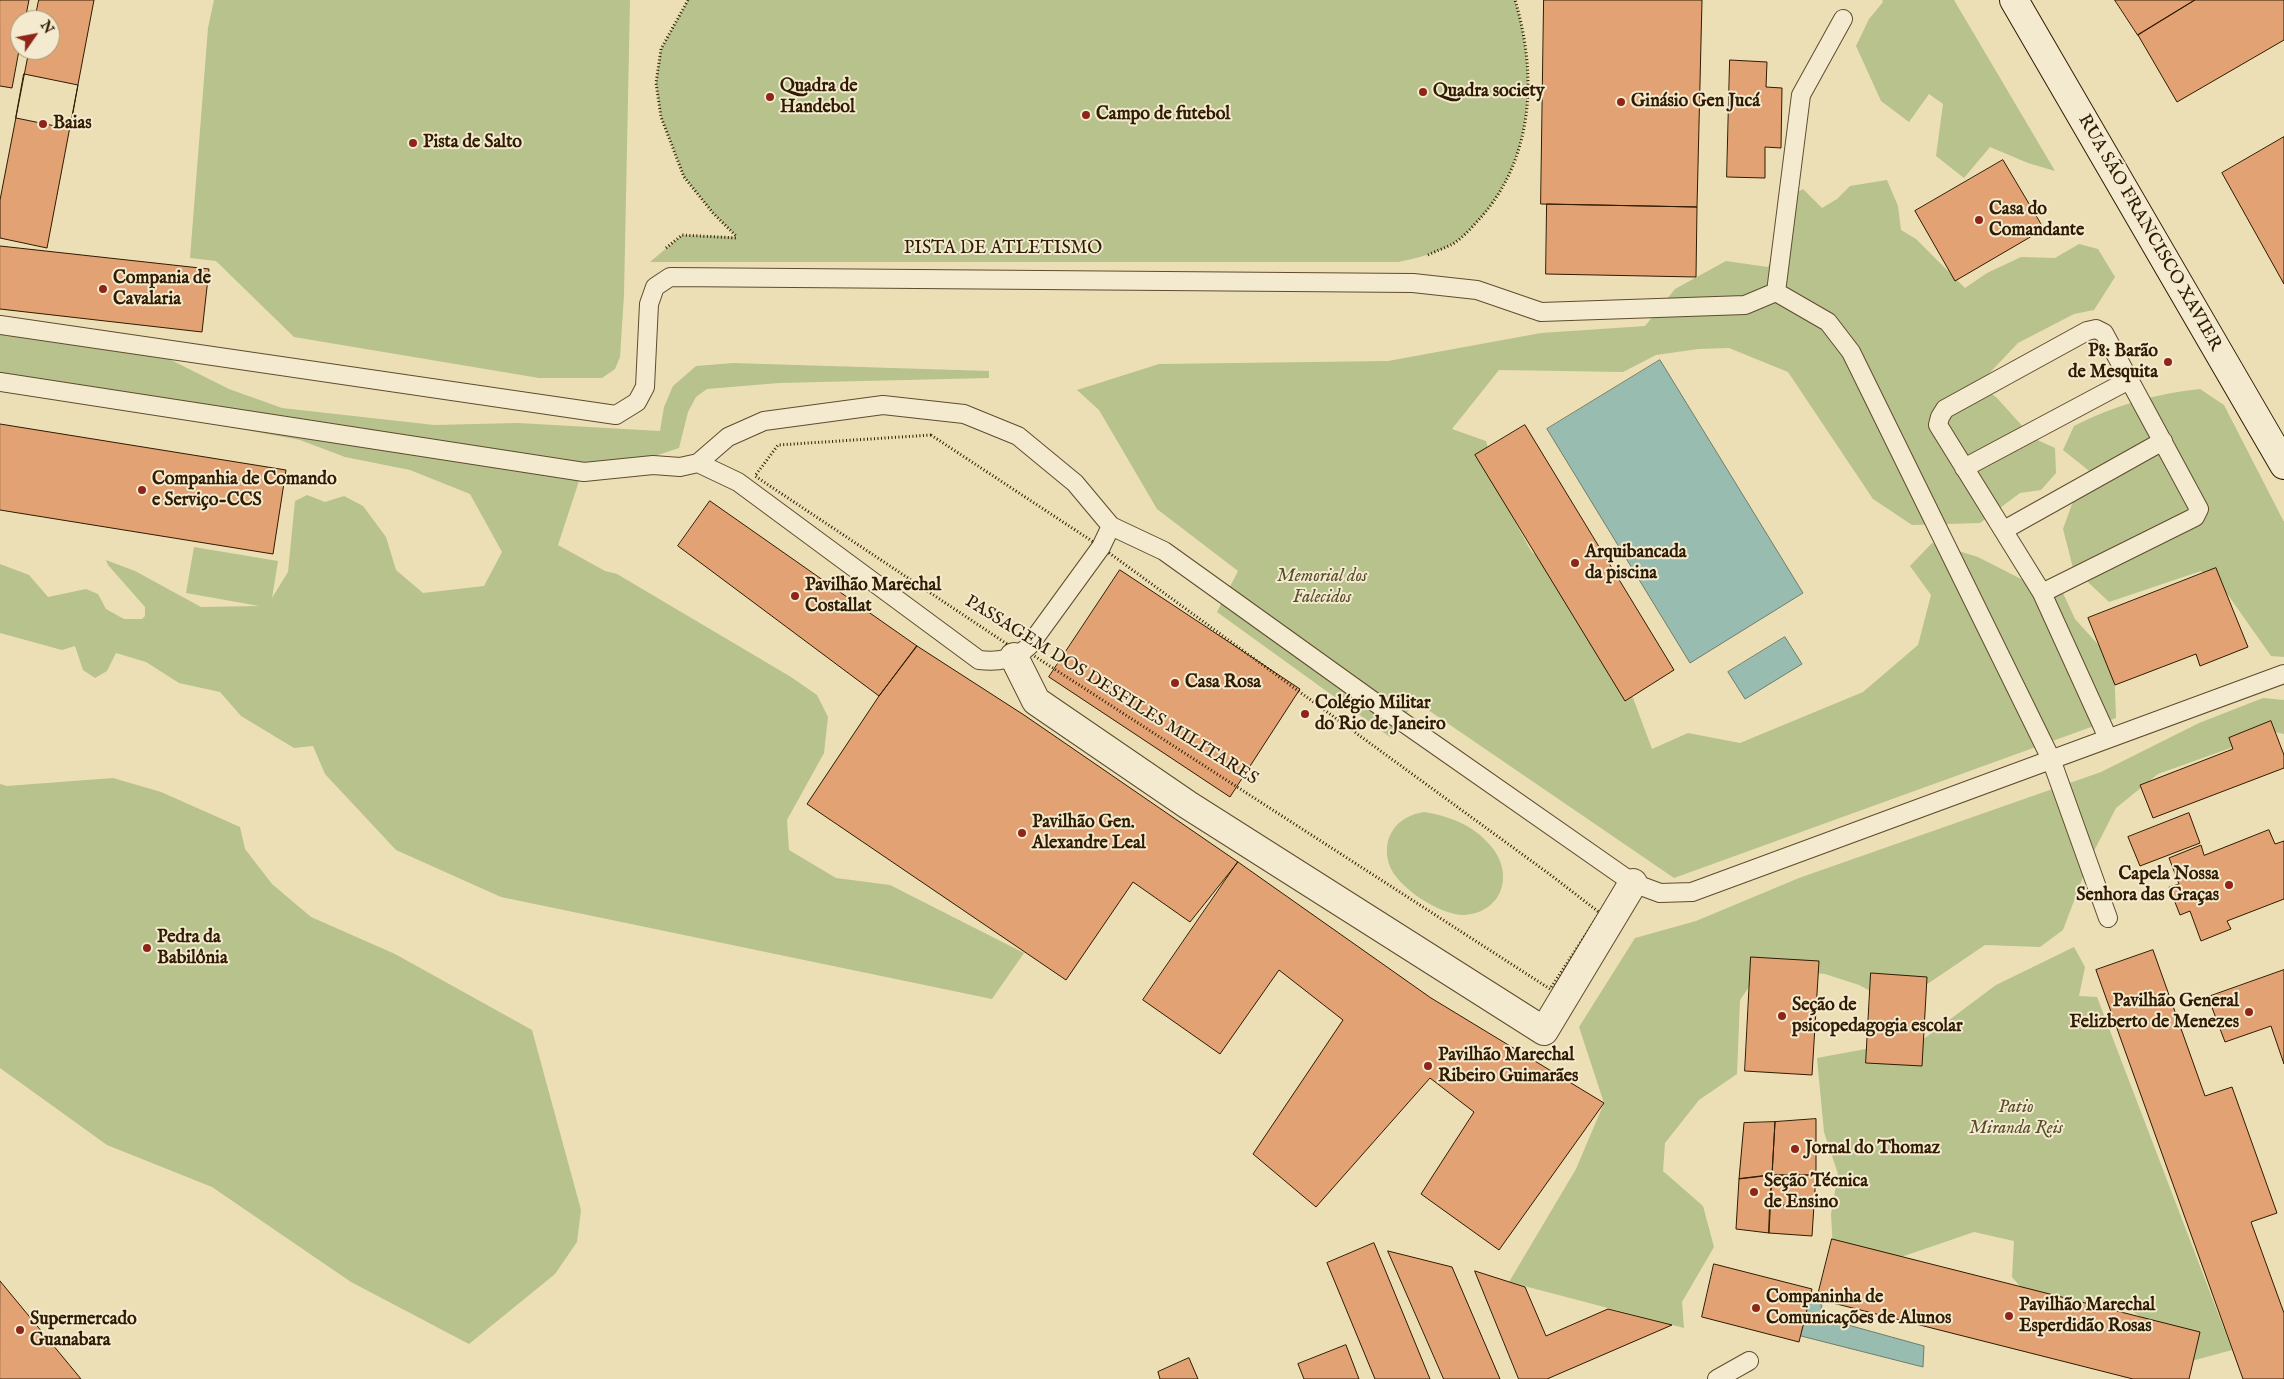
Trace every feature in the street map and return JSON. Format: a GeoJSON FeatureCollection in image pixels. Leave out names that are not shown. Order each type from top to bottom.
{"type":"FeatureCollection","features":[{"type":"Feature","properties":{"kind":"street","name":"RUA SÃO FRANCISCO XAVIER"},"geometry":{"type":"LineString","coordinates":[[2014,0],[2284,465]]}},
{"type":"Feature","properties":{"kind":"street"},"geometry":{"type":"LineString","coordinates":[[1020,653],[1036,701],[1216,823],[1544,1031],[1633,883]]}},
{"type":"Feature","properties":{"kind":"lane"},"geometry":{"type":"LineString","coordinates":[[1776,292],[1800,95],[1843,19]]}},
{"type":"Feature","properties":{"kind":"lane"},"geometry":{"type":"LineString","coordinates":[[0,325],[616,415],[637,402],[645,387],[649,304],[655,287],[670,277],[1413,283],[1478,290],[1541,312],[1745,304],[1776,292]]}},
{"type":"Feature","properties":{"kind":"lane"},"geometry":{"type":"LineString","coordinates":[[1776,292],[1828,322],[1851,352],[2051,759],[2108,918]]}},
{"type":"Feature","properties":{"kind":"lane"},"geometry":{"type":"LineString","coordinates":[[2042,593],[2198,514],[2198,509],[2163,441],[2104,333],[2096,329],[2087,331],[1945,409],[1938,425],[2042,593],[2108,738]]}},
{"type":"Feature","properties":{"kind":"lane"},"geometry":{"type":"LineString","coordinates":[[1964,468],[2129,380]]}},
{"type":"Feature","properties":{"kind":"lane"},"geometry":{"type":"LineString","coordinates":[[0,382],[584,472],[653,465],[680,467],[698,463],[728,437],[764,421],[883,405],[964,414],[1018,436],[1075,483],[1111,526],[1164,551],[1386,711],[1633,883],[1660,893],[1692,892],[2284,674]]}},
{"type":"Feature","properties":{"kind":"lane"},"geometry":{"type":"LineString","coordinates":[[2004,530],[2163,441]]}},
{"type":"Feature","properties":{"kind":"lane"},"geometry":{"type":"LineString","coordinates":[[698,463],[738,482],[979,660],[996,662],[1020,653],[1040,633],[1101,548],[1111,526]]}},
{"type":"Feature","properties":{"kind":"lane"},"geometry":{"type":"LineString","coordinates":[[1718,1379],[1749,1362]]}},
{"type":"Feature","properties":{"kind":"path"},"geometry":{"type":"LineString","coordinates":[[662,251],[682,235],[738,238],[713,213],[684,176],[661,117],[656,83],[661,49],[688,0]]}},
{"type":"Feature","properties":{"kind":"path"},"geometry":{"type":"LineString","coordinates":[[1424,257],[1453,243],[1473,226],[1493,203],[1518,158],[1526,125],[1528,90],[1524,37],[1515,0]]}},
{"type":"Feature","properties":{"kind":"path","name":"PASSAGEM DOS DESFILES MILITARES"},"geometry":{"type":"LineString","coordinates":[[930,435],[1101,548],[1552,876],[1600,913],[1550,989],[1020,653],[755,476],[778,445],[930,435]]}},
{"type":"Feature","properties":{"kind":"green space","name":"Pista de Salto"},"geometry":{"type":"Polygon","coordinates":[[[214,0],[630,0],[624,295],[620,357],[615,369],[602,378],[539,378],[294,337],[216,261],[190,258],[208,28],[214,0]]]}},
{"type":"Feature","properties":{"kind":"green space"},"geometry":{"type":"Polygon","coordinates":[[[688,0],[1515,0],[1522,27],[1528,83],[1522,138],[1513,165],[1501,190],[1485,213],[1466,234],[1452,244],[1432,253],[1398,262],[650,262],[682,235],[737,237],[713,213],[684,177],[661,117],[656,83],[661,49],[688,0]]]}},
{"type":"Feature","properties":{"kind":"green space"},"geometry":{"type":"Polygon","coordinates":[[[1882,0],[1954,0],[2055,171],[2028,163],[1990,147],[1964,178],[1936,156],[1943,104],[1929,94],[1909,122],[1881,101],[1856,46],[1869,19],[1883,2],[1882,0]]]}},
{"type":"Feature","properties":{"kind":"green space","name":"Memorial dos Falecidos"},"geometry":{"type":"Polygon","coordinates":[[[1887,180],[1898,206],[1901,230],[1916,239],[1965,288],[1987,273],[2021,257],[2055,258],[2079,244],[2098,249],[2115,277],[2094,310],[2074,314],[2018,343],[1979,384],[1997,398],[2033,438],[2055,448],[2056,473],[2041,490],[2020,493],[1980,523],[1912,525],[1873,499],[1788,372],[1729,348],[1698,349],[1656,355],[1623,372],[1499,370],[1452,429],[1486,441],[1502,498],[1531,551],[1566,583],[1575,617],[1633,698],[1652,749],[1688,733],[1740,743],[1863,692],[1918,645],[1931,595],[1910,566],[1932,543],[1978,557],[2023,580],[2057,580],[2075,619],[2114,662],[2116,718],[1674,878],[1415,701],[1390,737],[1217,612],[1238,571],[1157,509],[1099,410],[1077,390],[1159,364],[1388,361],[1541,333],[1645,326],[1675,289],[1726,261],[1768,267],[1780,240],[1783,200],[1803,189],[1822,208],[1837,199],[1850,186],[1887,180]]]}},
{"type":"Feature","properties":{"kind":"green space"},"geometry":{"type":"Polygon","coordinates":[[[0,334],[161,355],[229,389],[282,408],[434,425],[518,423],[660,431],[664,407],[673,386],[696,366],[733,363],[989,371],[989,378],[779,383],[707,389],[696,397],[688,412],[679,448],[579,481],[558,545],[605,571],[617,574],[791,677],[817,695],[828,717],[824,753],[787,820],[789,850],[836,878],[890,885],[1024,953],[992,999],[501,897],[396,850],[325,774],[313,746],[294,748],[241,716],[220,692],[179,683],[146,662],[116,653],[107,671],[95,678],[83,670],[75,646],[62,650],[0,633],[0,564],[29,575],[48,597],[86,589],[98,594],[106,609],[124,619],[142,619],[145,616],[145,607],[108,565],[106,560],[135,571],[201,607],[259,606],[186,593],[194,547],[278,561],[272,598],[288,572],[295,501],[307,495],[325,502],[344,496],[363,506],[386,537],[396,570],[423,593],[484,586],[502,552],[470,494],[410,470],[345,457],[300,440],[0,385],[0,334]]]}},
{"type":"Feature","properties":{"kind":"green space"},"geometry":{"type":"Polygon","coordinates":[[[2200,389],[2224,405],[2284,522],[2284,657],[2271,656],[2228,595],[2201,571],[2109,602],[2073,568],[2063,529],[2072,504],[2093,474],[2063,450],[2074,426],[2104,412],[2152,397],[2200,389]]]}},
{"type":"Feature","properties":{"kind":"green space"},"geometry":{"type":"Polygon","coordinates":[[[2263,698],[2284,700],[2284,734],[2275,732],[2158,774],[2116,808],[2089,861],[2063,930],[2040,947],[1985,945],[1914,993],[1889,1001],[1859,985],[1825,974],[1784,970],[1756,977],[1740,1000],[1737,1074],[1699,1100],[1665,1143],[1663,1171],[1703,1206],[1714,1247],[1682,1302],[1684,1328],[1509,1282],[1576,1169],[1604,1103],[1579,1027],[1635,938],[1696,921],[1799,878],[2101,772],[2199,723],[2263,698]]]}},
{"type":"Feature","properties":{"kind":"green space"},"geometry":{"type":"Polygon","coordinates":[[[113,778],[161,792],[240,827],[245,849],[272,884],[311,917],[395,954],[532,1030],[581,1210],[577,1242],[555,1274],[469,1344],[351,1282],[212,1187],[107,1145],[0,1068],[0,784],[7,786],[113,778]]]}},
{"type":"Feature","properties":{"kind":"green space"},"geometry":{"type":"Polygon","coordinates":[[[1424,812],[1460,822],[1483,838],[1498,856],[1502,867],[1503,879],[1496,899],[1488,907],[1465,915],[1444,911],[1410,891],[1393,873],[1389,864],[1387,845],[1393,829],[1406,818],[1424,812]]]}},
{"type":"Feature","properties":{"kind":"green space","name":"Patio Miranda Reis"},"geometry":{"type":"Polygon","coordinates":[[[2074,947],[2085,967],[2079,996],[2097,997],[2232,1350],[2184,1363],[2150,1323],[2113,1299],[2081,1314],[2031,1299],[2012,1277],[2014,1241],[1974,1232],[1901,1257],[1833,1250],[1831,1214],[1838,1174],[1824,1132],[1817,1058],[1925,1038],[1996,985],[2074,947]]]}},
{"type":"Feature","properties":{"kind":"water"},"geometry":{"type":"Polygon","coordinates":[[[1660,360],[1803,593],[1690,663],[1547,429],[1660,360]]]}},
{"type":"Feature","properties":{"kind":"water"},"geometry":{"type":"Polygon","coordinates":[[[1785,637],[1802,664],[1745,699],[1728,672],[1785,637]]]}},
{"type":"Feature","properties":{"kind":"water"},"geometry":{"type":"Polygon","coordinates":[[[1810,1300],[1822,1305],[1819,1317],[1924,1346],[1923,1367],[1801,1336],[1810,1300]]]}},
{"type":"Feature","properties":{"kind":"building"},"geometry":{"type":"Polygon","coordinates":[[[0,0],[29,0],[27,10],[10,10],[10,60],[17,60],[12,88],[0,86],[0,0]]]}},
{"type":"Feature","properties":{"kind":"building","name":"Baias"},"geometry":{"type":"Polygon","coordinates":[[[39,0],[94,0],[47,248],[0,238],[0,200],[27,60],[60,60],[60,10],[37,10],[39,0]]]}},
{"type":"Feature","properties":{"kind":"building","name":"Ginásio Gen Jucá"},"geometry":{"type":"Polygon","coordinates":[[[1544,0],[1702,0],[1697,207],[1541,204],[1544,0]]]}},
{"type":"Feature","properties":{"kind":"building"},"geometry":{"type":"Polygon","coordinates":[[[2115,0],[2195,0],[2138,35],[2115,0]]]}},
{"type":"Feature","properties":{"kind":"building"},"geometry":{"type":"Polygon","coordinates":[[[2195,0],[2284,0],[2284,40],[2177,102],[2138,35],[2195,0]]]}},
{"type":"Feature","properties":{"kind":"building"},"geometry":{"type":"Polygon","coordinates":[[[1730,60],[1767,62],[1766,87],[1782,88],[1781,148],[1765,147],[1765,178],[1727,177],[1730,60]]]}},
{"type":"Feature","properties":{"kind":"building"},"geometry":{"type":"Polygon","coordinates":[[[24,74],[78,85],[70,129],[16,118],[24,74]]]}},
{"type":"Feature","properties":{"kind":"building"},"geometry":{"type":"Polygon","coordinates":[[[2284,137],[2284,284],[2222,173],[2284,137]]]}},
{"type":"Feature","properties":{"kind":"building","name":"Casa do Comandante"},"geometry":{"type":"Polygon","coordinates":[[[2003,160],[2044,229],[1955,281],[1915,211],[2003,160]]]}},
{"type":"Feature","properties":{"kind":"building"},"geometry":{"type":"Polygon","coordinates":[[[1547,204],[1697,207],[1696,277],[1546,274],[1547,204]]]}},
{"type":"Feature","properties":{"kind":"building","name":"Compania de Cavalaria"},"geometry":{"type":"Polygon","coordinates":[[[0,246],[209,269],[202,332],[0,309],[0,246]]]}},
{"type":"Feature","properties":{"kind":"building","name":"Companhia de Comando e Serviço-CCS"},"geometry":{"type":"Polygon","coordinates":[[[0,424],[286,470],[273,554],[0,510],[0,424]]]}},
{"type":"Feature","properties":{"kind":"building","name":"Arquibancada da piscina"},"geometry":{"type":"Polygon","coordinates":[[[1525,425],[1674,670],[1625,701],[1475,455],[1525,425]]]}},
{"type":"Feature","properties":{"kind":"building","name":"Pavilhão Marechal Costallat"},"geometry":{"type":"Polygon","coordinates":[[[710,501],[917,646],[879,696],[678,546],[710,501]]]}},
{"type":"Feature","properties":{"kind":"building"},"geometry":{"type":"Polygon","coordinates":[[[2216,568],[2248,647],[2200,666],[2196,654],[2115,685],[2088,618],[2216,568]]]}},
{"type":"Feature","properties":{"kind":"building","name":"Casa Rosa"},"geometry":{"type":"Polygon","coordinates":[[[1120,570],[1300,689],[1230,797],[1049,677],[1120,570]]]}},
{"type":"Feature","properties":{"kind":"building","name":"Pavilhão Gen. Alexandre Leal"},"geometry":{"type":"Polygon","coordinates":[[[917,646],[1024,715],[1238,862],[1190,922],[1133,882],[1066,980],[807,804],[879,696],[917,646]]]}},
{"type":"Feature","properties":{"kind":"building"},"geometry":{"type":"Polygon","coordinates":[[[2271,721],[2284,755],[2284,768],[2153,818],[2140,785],[2233,749],[2229,738],[2271,721]]]}},
{"type":"Feature","properties":{"kind":"building"},"geometry":{"type":"Polygon","coordinates":[[[2189,813],[2200,843],[2140,866],[2128,837],[2189,813]]]}},
{"type":"Feature","properties":{"kind":"building","name":"Capela Nossa Senhora das Graças"},"geometry":{"type":"Polygon","coordinates":[[[2269,830],[2275,844],[2284,841],[2284,899],[2227,921],[2231,929],[2201,941],[2190,911],[2180,915],[2169,887],[2179,884],[2169,858],[2201,845],[2204,855],[2269,830]]]}},
{"type":"Feature","properties":{"kind":"building","name":"Pavilhão Marechal Ribeiro Guimarães"},"geometry":{"type":"Polygon","coordinates":[[[1238,862],[1431,998],[1604,1103],[1499,1250],[1421,1194],[1474,1112],[1430,1078],[1316,1207],[1253,1154],[1343,1020],[1279,970],[1220,1054],[1143,1000],[1238,862]]]}},
{"type":"Feature","properties":{"kind":"building"},"geometry":{"type":"Polygon","coordinates":[[[2153,950],[2205,1096],[2232,1087],[2277,1213],[2251,1222],[2284,1313],[2284,1379],[2243,1379],[2096,970],[2153,950]]]}},
{"type":"Feature","properties":{"kind":"building","name":"Seção de psicopedagogia escolar"},"geometry":{"type":"Polygon","coordinates":[[[1751,957],[1819,961],[1812,1075],[1745,1071],[1751,957]]]}},
{"type":"Feature","properties":{"kind":"building","name":"Pavilhão General Felizberto de Menezes"},"geometry":{"type":"Polygon","coordinates":[[[2284,970],[2284,1064],[2271,1026],[2225,1042],[2208,997],[2284,970]]]}},
{"type":"Feature","properties":{"kind":"building"},"geometry":{"type":"Polygon","coordinates":[[[1871,973],[1927,977],[1922,1066],[1866,1063],[1871,973]]]}},
{"type":"Feature","properties":{"kind":"building","name":"Jornal do Thomaz"},"geometry":{"type":"Polygon","coordinates":[[[1816,1119],[1816,1175],[1772,1175],[1775,1122],[1816,1119]]]}},
{"type":"Feature","properties":{"kind":"building"},"geometry":{"type":"Polygon","coordinates":[[[1775,1122],[1772,1175],[1739,1179],[1744,1123],[1775,1122]]]}},
{"type":"Feature","properties":{"kind":"building"},"geometry":{"type":"Polygon","coordinates":[[[1772,1175],[1816,1175],[1814,1205],[1770,1205],[1772,1175]]]}},
{"type":"Feature","properties":{"kind":"building","name":"Seção Técnica de Ensino"},"geometry":{"type":"Polygon","coordinates":[[[1772,1175],[1769,1233],[1736,1229],[1739,1179],[1772,1175]]]}},
{"type":"Feature","properties":{"kind":"building"},"geometry":{"type":"Polygon","coordinates":[[[1770,1205],[1814,1205],[1812,1236],[1769,1233],[1770,1205]]]}},
{"type":"Feature","properties":{"kind":"building","name":"Pavilhão Marechal Esperdidão Rosas"},"geometry":{"type":"Polygon","coordinates":[[[1832,1239],[2200,1332],[2189,1379],[2133,1379],[1817,1299],[1832,1239]]]}},
{"type":"Feature","properties":{"kind":"building"},"geometry":{"type":"Polygon","coordinates":[[[1374,1243],[1430,1379],[1375,1379],[1327,1263],[1374,1243]]]}},
{"type":"Feature","properties":{"kind":"building"},"geometry":{"type":"Polygon","coordinates":[[[1388,1251],[1452,1267],[1500,1379],[1444,1379],[1388,1251]]]}},
{"type":"Feature","properties":{"kind":"building","name":"Companinha de Comunicações de Alunos"},"geometry":{"type":"Polygon","coordinates":[[[1714,1264],[1812,1289],[1799,1342],[1702,1317],[1714,1264]]]}},
{"type":"Feature","properties":{"kind":"building"},"geometry":{"type":"Polygon","coordinates":[[[1475,1271],[1525,1287],[1546,1336],[1608,1309],[1672,1325],[1547,1379],[1519,1379],[1475,1271]]]}},
{"type":"Feature","properties":{"kind":"building","name":"Supermercado Guanabara"},"geometry":{"type":"Polygon","coordinates":[[[0,1281],[81,1379],[0,1379],[0,1281]]]}},
{"type":"Feature","properties":{"kind":"building"},"geometry":{"type":"Polygon","coordinates":[[[1346,1345],[1359,1379],[1304,1379],[1298,1364],[1346,1345]]]}},
{"type":"Feature","properties":{"kind":"building"},"geometry":{"type":"Polygon","coordinates":[[[1189,1358],[1198,1379],[1160,1379],[1158,1372],[1189,1358]]]}},
{"type":"Feature","properties":{"kind":"place","name":"Quadra society"},"geometry":{"type":"Point","coordinates":[1423,92]}},
{"type":"Feature","properties":{"kind":"place","name":"Quadra de Handebol"},"geometry":{"type":"Point","coordinates":[770,97]}},
{"type":"Feature","properties":{"kind":"place","name":"Ginásio Gen Jucá"},"geometry":{"type":"Point","coordinates":[1621,102]}},
{"type":"Feature","properties":{"kind":"place","name":"Campo de futebol"},"geometry":{"type":"Point","coordinates":[1086,115]}},
{"type":"Feature","properties":{"kind":"place","name":"Baias"},"geometry":{"type":"Point","coordinates":[43,124]}},
{"type":"Feature","properties":{"kind":"place","name":"Pista de Salto"},"geometry":{"type":"Point","coordinates":[413,143]}},
{"type":"Feature","properties":{"kind":"place","name":"Casa do Comandante"},"geometry":{"type":"Point","coordinates":[1979,220]}},
{"type":"Feature","properties":{"kind":"place","name":"Compania de Cavalaria"},"geometry":{"type":"Point","coordinates":[103,289]}},
{"type":"Feature","properties":{"kind":"place","name":"P8: Barão de Mesquita"},"geometry":{"type":"Point","coordinates":[2168,362]}},
{"type":"Feature","properties":{"kind":"place","name":"Companhia de Comando e Serviço-CCS"},"geometry":{"type":"Point","coordinates":[142,490]}},
{"type":"Feature","properties":{"kind":"place","name":"Arquibancada da piscina"},"geometry":{"type":"Point","coordinates":[1575,563]}},
{"type":"Feature","properties":{"kind":"place","name":"Pavilhão Marechal Costallat"},"geometry":{"type":"Point","coordinates":[795,596]}},
{"type":"Feature","properties":{"kind":"place","name":"Casa Rosa"},"geometry":{"type":"Point","coordinates":[1175,683]}},
{"type":"Feature","properties":{"kind":"place","name":"Colégio Militar do Rio de Janeiro"},"geometry":{"type":"Point","coordinates":[1305,714]}},
{"type":"Feature","properties":{"kind":"place","name":"Pavilhão Gen. Alexandre Leal"},"geometry":{"type":"Point","coordinates":[1022,833]}},
{"type":"Feature","properties":{"kind":"place","name":"Capela Nossa Senhora das Graças"},"geometry":{"type":"Point","coordinates":[2229,885]}},
{"type":"Feature","properties":{"kind":"place","name":"Pedra da Babilônia"},"geometry":{"type":"Point","coordinates":[147,948]}},
{"type":"Feature","properties":{"kind":"place","name":"Pavilhão General Felizberto de Menezes"},"geometry":{"type":"Point","coordinates":[2249,1012]}},
{"type":"Feature","properties":{"kind":"place","name":"Seção de psicopedagogia escolar"},"geometry":{"type":"Point","coordinates":[1782,1016]}},
{"type":"Feature","properties":{"kind":"place","name":"Pavilhão Marechal Ribeiro Guimarães"},"geometry":{"type":"Point","coordinates":[1428,1066]}},
{"type":"Feature","properties":{"kind":"place","name":"Jornal do Thomaz"},"geometry":{"type":"Point","coordinates":[1795,1149]}},
{"type":"Feature","properties":{"kind":"place","name":"Seção Técnica de Ensino"},"geometry":{"type":"Point","coordinates":[1754,1192]}},
{"type":"Feature","properties":{"kind":"place","name":"Companinha de Comunicações de Alunos"},"geometry":{"type":"Point","coordinates":[1756,1308]}},
{"type":"Feature","properties":{"kind":"place","name":"Pavilhão Marechal Esperdidão Rosas"},"geometry":{"type":"Point","coordinates":[2009,1316]}},
{"type":"Feature","properties":{"kind":"place","name":"Supermercado Guanabara"},"geometry":{"type":"Point","coordinates":[20,1330]}}]}
